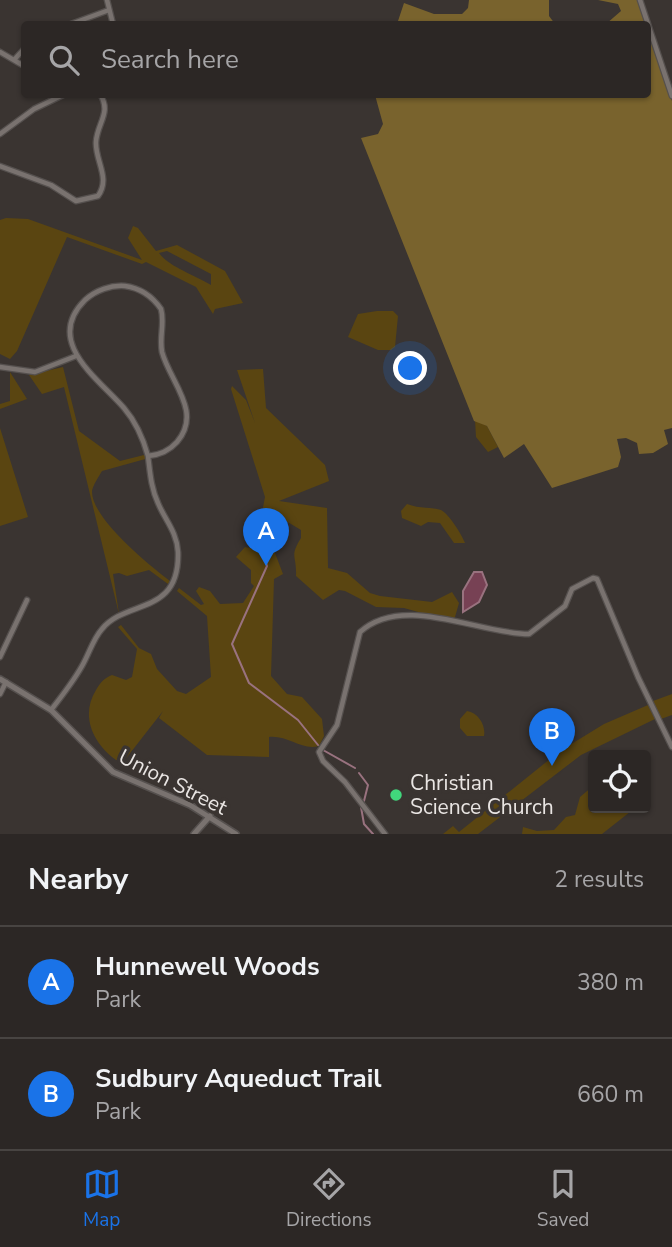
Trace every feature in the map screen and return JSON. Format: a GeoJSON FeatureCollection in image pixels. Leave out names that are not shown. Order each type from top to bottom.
{"type":"FeatureCollection","features":[{"type":"Feature","properties":{"kind":"street"},"geometry":{"type":"LineString","coordinates":[[107,0],[112,21]]}},
{"type":"Feature","properties":{"kind":"street"},"geometry":{"type":"LineString","coordinates":[[640,0],[647,21]]}},
{"type":"Feature","properties":{"kind":"street"},"geometry":{"type":"LineString","coordinates":[[79,21],[109,10]]}},
{"type":"Feature","properties":{"kind":"street"},"geometry":{"type":"LineString","coordinates":[[651,33],[672,96]]}},
{"type":"Feature","properties":{"kind":"street"},"geometry":{"type":"LineString","coordinates":[[0,52],[21,64]]}},
{"type":"Feature","properties":{"kind":"street"},"geometry":{"type":"LineString","coordinates":[[14,60],[21,52]]}},
{"type":"Feature","properties":{"kind":"street"},"geometry":{"type":"LineString","coordinates":[[0,134],[52,98]]}},
{"type":"Feature","properties":{"kind":"street"},"geometry":{"type":"LineString","coordinates":[[0,166],[51,186],[76,201],[98,196],[104,180],[96,141],[106,111],[101,98]]}},
{"type":"Feature","properties":{"kind":"street"},"geometry":{"type":"LineString","coordinates":[[51,710],[78,674],[102,628],[117,617],[152,604],[173,577],[178,559],[176,538],[155,496],[148,456],[140,432],[128,412],[76,356],[72,323],[79,308],[95,293],[111,287],[128,286],[145,293],[158,304],[163,317],[162,348],[184,399],[186,420],[174,445],[161,453],[148,456]]}},
{"type":"Feature","properties":{"kind":"street"},"geometry":{"type":"LineString","coordinates":[[0,367],[35,372],[76,356]]}},
{"type":"Feature","properties":{"kind":"street"},"geometry":{"type":"LineString","coordinates":[[385,834],[345,782],[323,761],[319,752],[337,725],[360,632],[370,624],[391,617],[422,617],[529,634],[565,606],[572,589],[593,578],[597,579],[638,677],[672,747]]}},
{"type":"Feature","properties":{"kind":"street"},"geometry":{"type":"LineString","coordinates":[[0,657],[27,600]]}},
{"type":"Feature","properties":{"kind":"street"},"geometry":{"type":"LineString","coordinates":[[0,694],[2,681]]}},
{"type":"Feature","properties":{"kind":"street","name":"Union Street"},"geometry":{"type":"LineString","coordinates":[[2,681],[51,710],[113,772],[210,816],[236,834]]}},
{"type":"Feature","properties":{"kind":"street"},"geometry":{"type":"LineString","coordinates":[[194,834],[210,816]]}},
{"type":"Feature","properties":{"kind":"shaded area"},"geometry":{"type":"Polygon","coordinates":[[[469,0],[549,0],[549,16],[553,21],[398,21],[404,3],[434,14],[462,14],[468,8],[469,0]]]}},
{"type":"Feature","properties":{"kind":"shaded area"},"geometry":{"type":"Polygon","coordinates":[[[598,0],[638,0],[646,21],[609,21],[621,11],[618,4],[598,0]]]}},
{"type":"Feature","properties":{"kind":"shaded area"},"geometry":{"type":"Polygon","coordinates":[[[651,35],[672,101],[672,428],[664,430],[668,444],[653,453],[639,454],[637,443],[626,438],[617,439],[621,457],[618,467],[552,488],[524,444],[504,458],[487,426],[474,421],[361,138],[378,134],[383,124],[376,98],[651,98],[651,35]]]}},
{"type":"Feature","properties":{"kind":"shaded area"},"geometry":{"type":"Polygon","coordinates":[[[28,219],[142,260],[128,238],[133,226],[138,228],[156,251],[177,245],[225,271],[243,303],[215,309],[213,314],[196,287],[146,262],[142,264],[67,237],[17,351],[10,359],[0,354],[0,220],[28,219]],[[167,251],[159,253],[176,267],[211,285],[211,274],[167,251]]]}},
{"type":"Feature","properties":{"kind":"shaded area"},"geometry":{"type":"Polygon","coordinates":[[[393,311],[398,316],[395,347],[391,350],[378,350],[348,337],[358,314],[393,311]]]}},
{"type":"Feature","properties":{"kind":"shaded area"},"geometry":{"type":"Polygon","coordinates":[[[63,367],[79,431],[120,461],[148,454],[149,458],[102,471],[92,491],[94,502],[111,527],[136,553],[170,581],[168,584],[149,570],[127,576],[113,574],[119,614],[64,387],[42,394],[29,375],[63,367]]]}},
{"type":"Feature","properties":{"kind":"shaded area"},"geometry":{"type":"Polygon","coordinates":[[[263,369],[266,408],[325,465],[329,481],[279,501],[327,508],[328,568],[347,573],[370,593],[380,596],[432,602],[452,592],[459,603],[455,617],[450,621],[404,608],[376,607],[339,590],[323,600],[296,576],[294,553],[301,538],[301,530],[276,515],[275,553],[283,574],[274,579],[271,676],[287,694],[302,697],[322,719],[324,736],[319,746],[307,746],[269,737],[269,757],[207,755],[159,718],[163,711],[124,761],[116,760],[95,737],[89,710],[91,700],[104,679],[112,675],[126,680],[132,677],[137,649],[118,627],[121,625],[139,648],[151,654],[157,669],[177,691],[186,694],[211,677],[207,616],[177,591],[179,588],[201,605],[204,604],[196,591],[199,587],[210,591],[220,604],[243,603],[254,586],[251,583],[251,570],[236,557],[245,547],[255,549],[265,497],[231,389],[232,386],[246,400],[255,423],[237,370],[263,369]]]}},
{"type":"Feature","properties":{"kind":"shaded area"},"geometry":{"type":"Polygon","coordinates":[[[10,372],[27,399],[0,409],[0,404],[10,401],[10,372]]]}},
{"type":"Feature","properties":{"kind":"shaded area"},"geometry":{"type":"Polygon","coordinates":[[[475,420],[487,426],[498,447],[488,452],[476,437],[475,420]]]}},
{"type":"Feature","properties":{"kind":"shaded area"},"geometry":{"type":"Polygon","coordinates":[[[0,428],[28,517],[0,526],[0,428]]]}},
{"type":"Feature","properties":{"kind":"shaded area"},"geometry":{"type":"Polygon","coordinates":[[[407,504],[444,512],[465,543],[454,543],[440,523],[428,522],[421,526],[402,518],[401,511],[407,504]]]}},
{"type":"Feature","properties":{"kind":"shaded area"},"geometry":{"type":"Polygon","coordinates":[[[474,572],[482,572],[487,585],[479,602],[463,612],[463,591],[474,572]]]}},
{"type":"Feature","properties":{"kind":"shaded area"},"geometry":{"type":"Polygon","coordinates":[[[672,694],[672,715],[661,719],[653,701],[672,694]]]}},
{"type":"Feature","properties":{"kind":"shaded area"},"geometry":{"type":"Polygon","coordinates":[[[648,705],[655,719],[588,750],[478,834],[443,834],[453,826],[459,832],[560,751],[604,724],[648,705]]]}},
{"type":"Feature","properties":{"kind":"shaded area"},"geometry":{"type":"Polygon","coordinates":[[[467,711],[481,720],[484,736],[467,736],[460,728],[460,719],[467,711]]]}},
{"type":"Feature","properties":{"kind":"shaded area"},"geometry":{"type":"Polygon","coordinates":[[[588,790],[588,813],[629,813],[602,834],[522,834],[523,827],[537,831],[554,830],[566,817],[575,815],[580,797],[588,790]]]}},
{"type":"Feature","properties":{"kind":"waterway"},"geometry":{"type":"LineString","coordinates":[[264,556],[267,566],[232,644],[249,683],[298,720],[318,745]]}},
{"type":"Feature","properties":{"kind":"waterway"},"geometry":{"type":"LineString","coordinates":[[323,750],[355,768]]}},
{"type":"Feature","properties":{"kind":"waterway"},"geometry":{"type":"LineString","coordinates":[[359,773],[368,785],[364,801]]}},
{"type":"Feature","properties":{"kind":"waterway"},"geometry":{"type":"LineString","coordinates":[[361,807],[364,824],[373,834]]}},
{"type":"Feature","properties":{"kind":"place","name":"Hunnewell Woods"},"geometry":{"type":"Point","coordinates":[266,566]}},
{"type":"Feature","properties":{"kind":"place","name":"Sudbury Aqueduct Trail"},"geometry":{"type":"Point","coordinates":[552,766]}},
{"type":"Feature","properties":{"kind":"place","name":"Christian Science Church"},"geometry":{"type":"Point","coordinates":[396,795]}}]}
